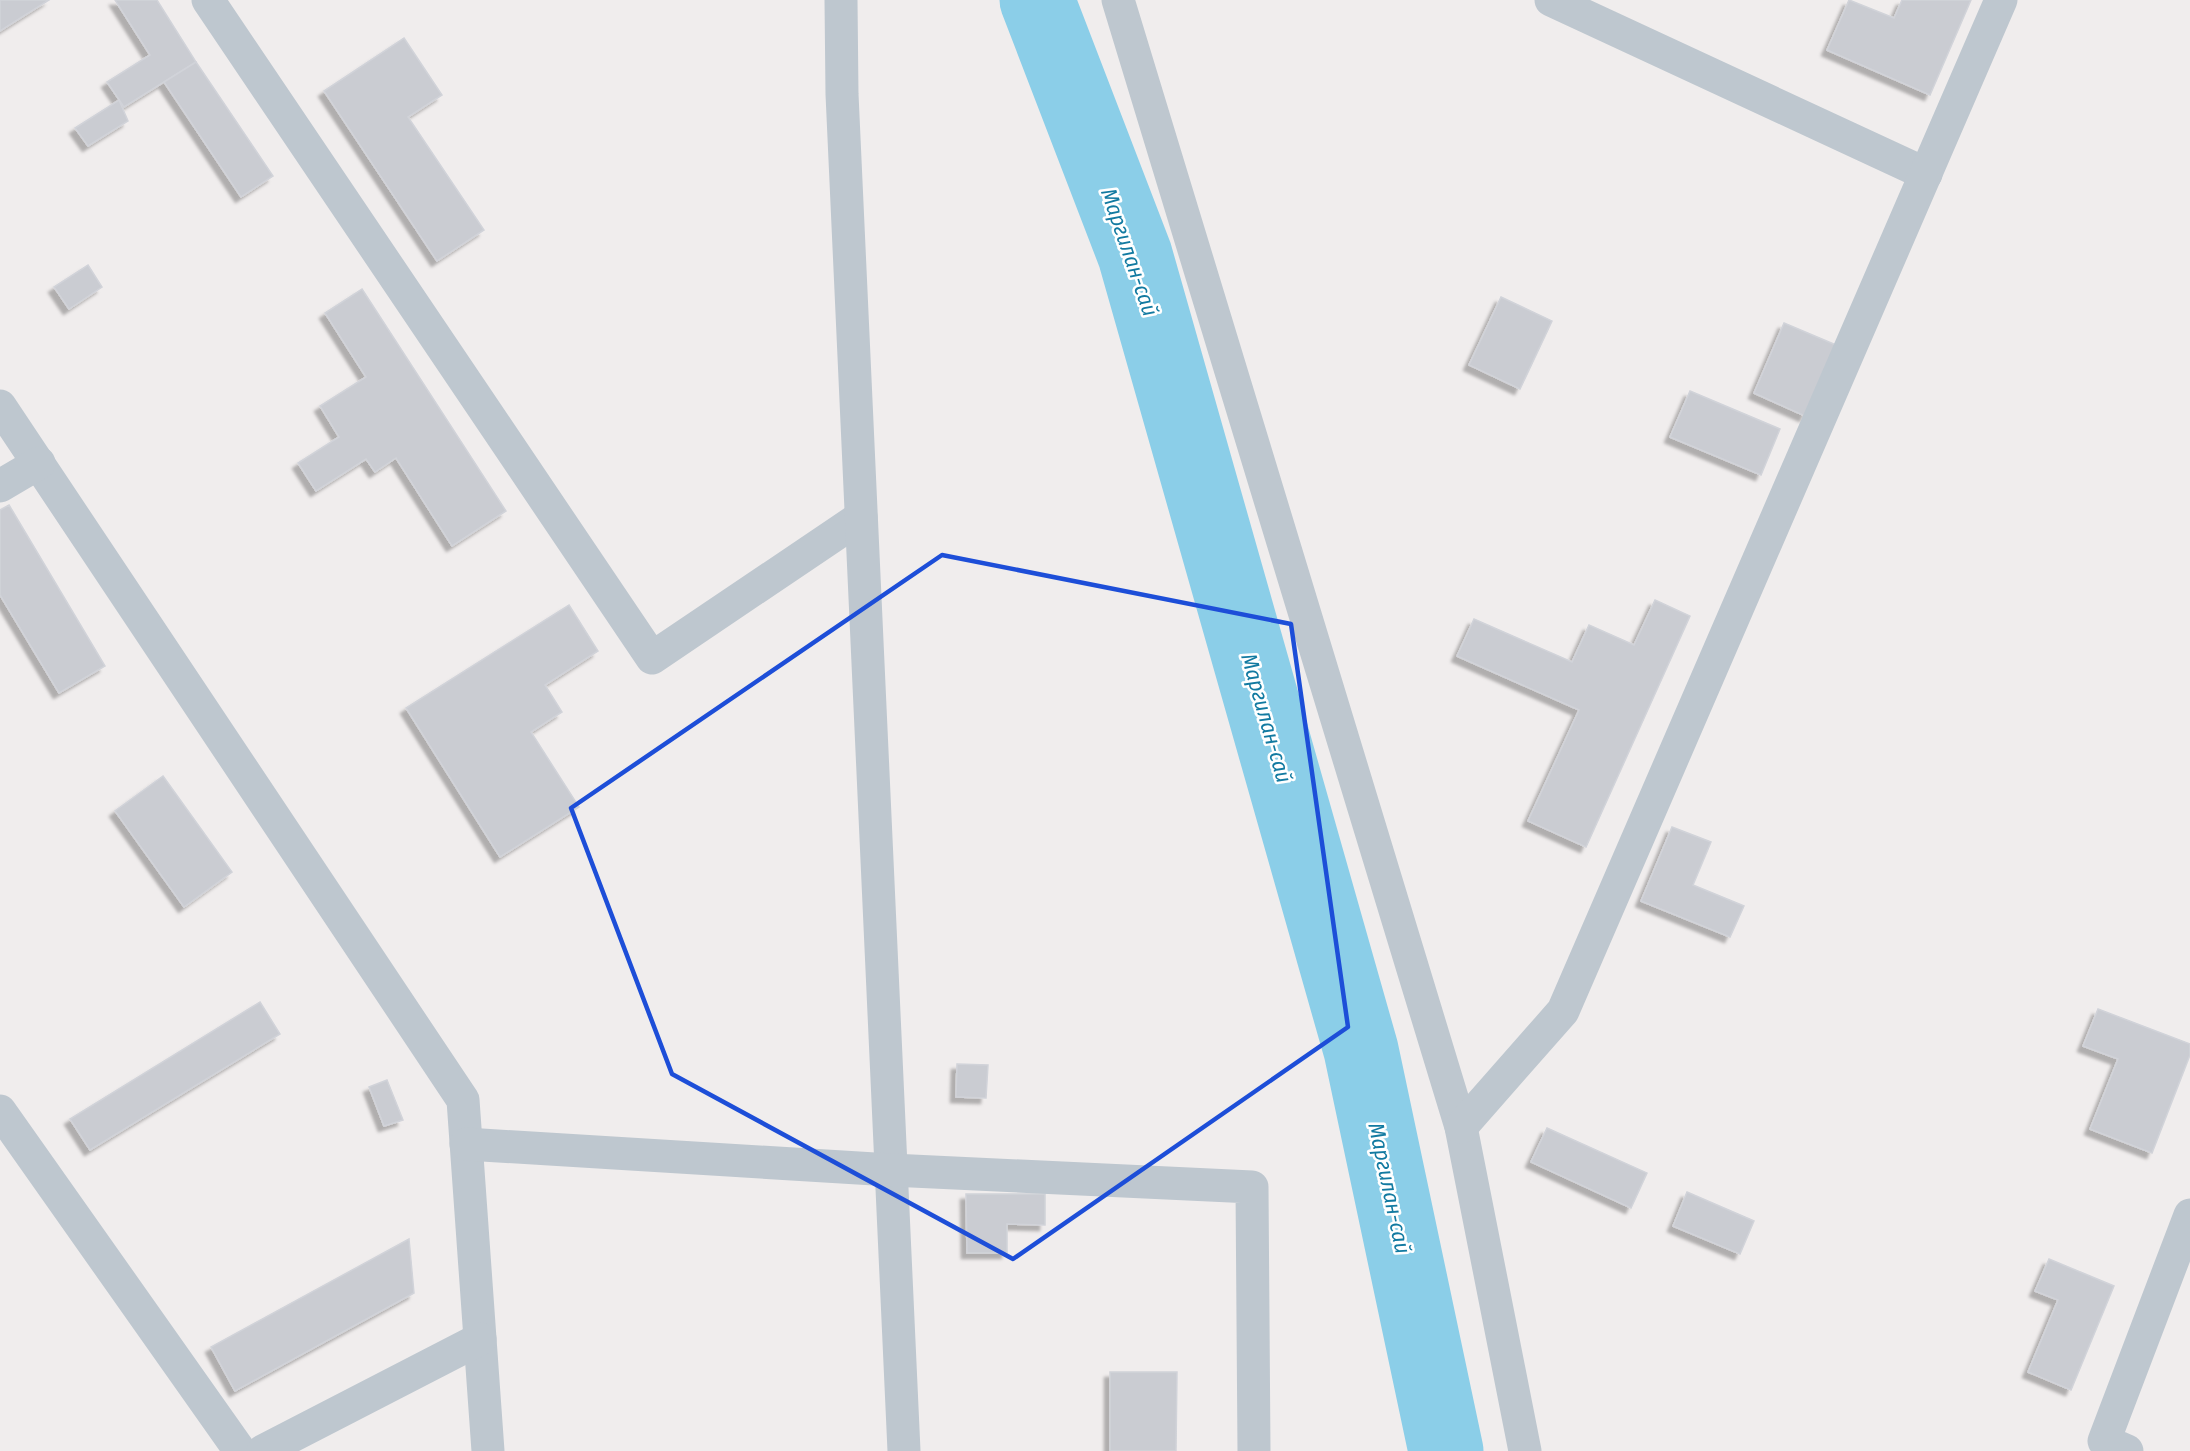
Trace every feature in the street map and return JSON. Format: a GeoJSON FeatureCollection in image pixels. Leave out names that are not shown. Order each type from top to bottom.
{"type":"FeatureCollection","features":[{"type":"Feature","properties":{"kind":"street"},"geometry":{"type":"LineString","coordinates":[[208,0],[652,658],[861,517]]}},
{"type":"Feature","properties":{"kind":"street"},"geometry":{"type":"LineString","coordinates":[[841,0],[843,106],[904,1451]]}},
{"type":"Feature","properties":{"kind":"street"},"geometry":{"type":"LineString","coordinates":[[1118,0],[1461,1128],[1525,1451]]}},
{"type":"Feature","properties":{"kind":"street"},"geometry":{"type":"LineString","coordinates":[[1551,0],[1926,174]]}},
{"type":"Feature","properties":{"kind":"street"},"geometry":{"type":"LineString","coordinates":[[1461,1128],[1563,1011],[2001,0]]}},
{"type":"Feature","properties":{"kind":"street"},"geometry":{"type":"LineString","coordinates":[[0,405],[463,1101],[488,1451]]}},
{"type":"Feature","properties":{"kind":"street"},"geometry":{"type":"LineString","coordinates":[[0,486],[39,464]]}},
{"type":"Feature","properties":{"kind":"street"},"geometry":{"type":"LineString","coordinates":[[0,1111],[240,1451]]}},
{"type":"Feature","properties":{"kind":"street"},"geometry":{"type":"LineString","coordinates":[[466,1144],[891,1170],[1252,1187],[1254,1451]]}},
{"type":"Feature","properties":{"kind":"street"},"geometry":{"type":"LineString","coordinates":[[2127,1451],[2104,1441],[2190,1215]]}},
{"type":"Feature","properties":{"kind":"street"},"geometry":{"type":"LineString","coordinates":[[263,1451],[480,1339]]}},
{"type":"Feature","properties":{"kind":"highlighted area"},"geometry":{"type":"Polygon","coordinates":[[[942,555],[1291,624],[1348,1027],[1013,1259],[672,1074],[571,808],[942,555]]]}},
{"type":"Feature","properties":{"kind":"building"},"geometry":{"type":"Polygon","coordinates":[[[0,0],[49,0],[0,31],[0,0]]]}},
{"type":"Feature","properties":{"kind":"building"},"geometry":{"type":"Polygon","coordinates":[[[115,0],[157,0],[196,62],[124,107],[107,82],[150,55],[115,0]]]}},
{"type":"Feature","properties":{"kind":"building"},"geometry":{"type":"Polygon","coordinates":[[[1849,0],[1894,18],[1902,0],[1971,0],[1930,95],[1827,50],[1849,0]]]}},
{"type":"Feature","properties":{"kind":"building"},"geometry":{"type":"Polygon","coordinates":[[[404,38],[442,95],[408,117],[484,230],[437,261],[324,91],[404,38]]]}},
{"type":"Feature","properties":{"kind":"building"},"geometry":{"type":"Polygon","coordinates":[[[196,62],[273,176],[241,197],[164,82],[196,62]]]}},
{"type":"Feature","properties":{"kind":"building"},"geometry":{"type":"Polygon","coordinates":[[[119,100],[128,121],[88,146],[75,128],[119,100]]]}},
{"type":"Feature","properties":{"kind":"building"},"geometry":{"type":"Polygon","coordinates":[[[88,265],[102,287],[69,309],[54,287],[88,265]]]}},
{"type":"Feature","properties":{"kind":"building"},"geometry":{"type":"Polygon","coordinates":[[[362,289],[506,511],[452,546],[396,458],[375,472],[366,459],[316,491],[298,463],[339,437],[320,406],[366,377],[325,313],[362,289]]]}},
{"type":"Feature","properties":{"kind":"building"},"geometry":{"type":"Polygon","coordinates":[[[1501,297],[1552,321],[1520,389],[1469,365],[1501,297]]]}},
{"type":"Feature","properties":{"kind":"building"},"geometry":{"type":"Polygon","coordinates":[[[1784,323],[1836,345],[1805,416],[1754,393],[1784,323]]]}},
{"type":"Feature","properties":{"kind":"building"},"geometry":{"type":"Polygon","coordinates":[[[1690,391],[1780,429],[1761,475],[1670,437],[1690,391]]]}},
{"type":"Feature","properties":{"kind":"building"},"geometry":{"type":"Polygon","coordinates":[[[9,505],[105,666],[59,693],[0,595],[0,510],[9,505]]]}},
{"type":"Feature","properties":{"kind":"building"},"geometry":{"type":"Polygon","coordinates":[[[1655,600],[1690,616],[1586,847],[1528,821],[1579,710],[1457,656],[1474,619],[1572,662],[1589,625],[1634,645],[1655,600]]]}},
{"type":"Feature","properties":{"kind":"building"},"geometry":{"type":"Polygon","coordinates":[[[569,605],[598,651],[545,685],[562,712],[531,732],[579,807],[500,857],[406,708],[569,605]]]}},
{"type":"Feature","properties":{"kind":"building"},"geometry":{"type":"Polygon","coordinates":[[[163,776],[232,872],[184,907],[115,811],[163,776]]]}},
{"type":"Feature","properties":{"kind":"building"},"geometry":{"type":"Polygon","coordinates":[[[1672,827],[1711,842],[1693,885],[1744,906],[1730,937],[1641,901],[1672,827]]]}},
{"type":"Feature","properties":{"kind":"building"},"geometry":{"type":"Polygon","coordinates":[[[260,1002],[280,1034],[90,1150],[70,1119],[260,1002]]]}},
{"type":"Feature","properties":{"kind":"building"},"geometry":{"type":"Polygon","coordinates":[[[2098,1009],[2190,1044],[2190,1055],[2152,1153],[2090,1129],[2118,1059],[2083,1046],[2098,1009]]]}},
{"type":"Feature","properties":{"kind":"building"},"geometry":{"type":"Polygon","coordinates":[[[957,1064],[988,1065],[986,1098],[956,1097],[957,1064]]]}},
{"type":"Feature","properties":{"kind":"building"},"geometry":{"type":"Polygon","coordinates":[[[387,1080],[403,1120],[384,1126],[369,1087],[387,1080]]]}},
{"type":"Feature","properties":{"kind":"building"},"geometry":{"type":"Polygon","coordinates":[[[1547,1128],[1647,1173],[1631,1208],[1531,1162],[1547,1128]]]}},
{"type":"Feature","properties":{"kind":"building"},"geometry":{"type":"Polygon","coordinates":[[[1687,1192],[1754,1221],[1740,1254],[1673,1226],[1687,1192]]]}},
{"type":"Feature","properties":{"kind":"building"},"geometry":{"type":"Polygon","coordinates":[[[966,1194],[1045,1194],[1045,1225],[1007,1224],[1007,1253],[967,1253],[966,1194]]]}},
{"type":"Feature","properties":{"kind":"building"},"geometry":{"type":"Polygon","coordinates":[[[409,1239],[414,1293],[235,1391],[211,1347],[409,1239]]]}},
{"type":"Feature","properties":{"kind":"building"},"geometry":{"type":"Polygon","coordinates":[[[2049,1259],[2114,1286],[2071,1390],[2028,1372],[2058,1300],[2035,1291],[2049,1259]]]}},
{"type":"Feature","properties":{"kind":"building"},"geometry":{"type":"Polygon","coordinates":[[[1110,1372],[1177,1372],[1176,1451],[1110,1451],[1110,1372]]]}},
{"type":"Feature","properties":{"kind":"waterway","name":"Маргилан-сай"},"geometry":{"type":"LineString","coordinates":[[1037,0],[1135,255],[1361,1050],[1446,1451]]}}]}
